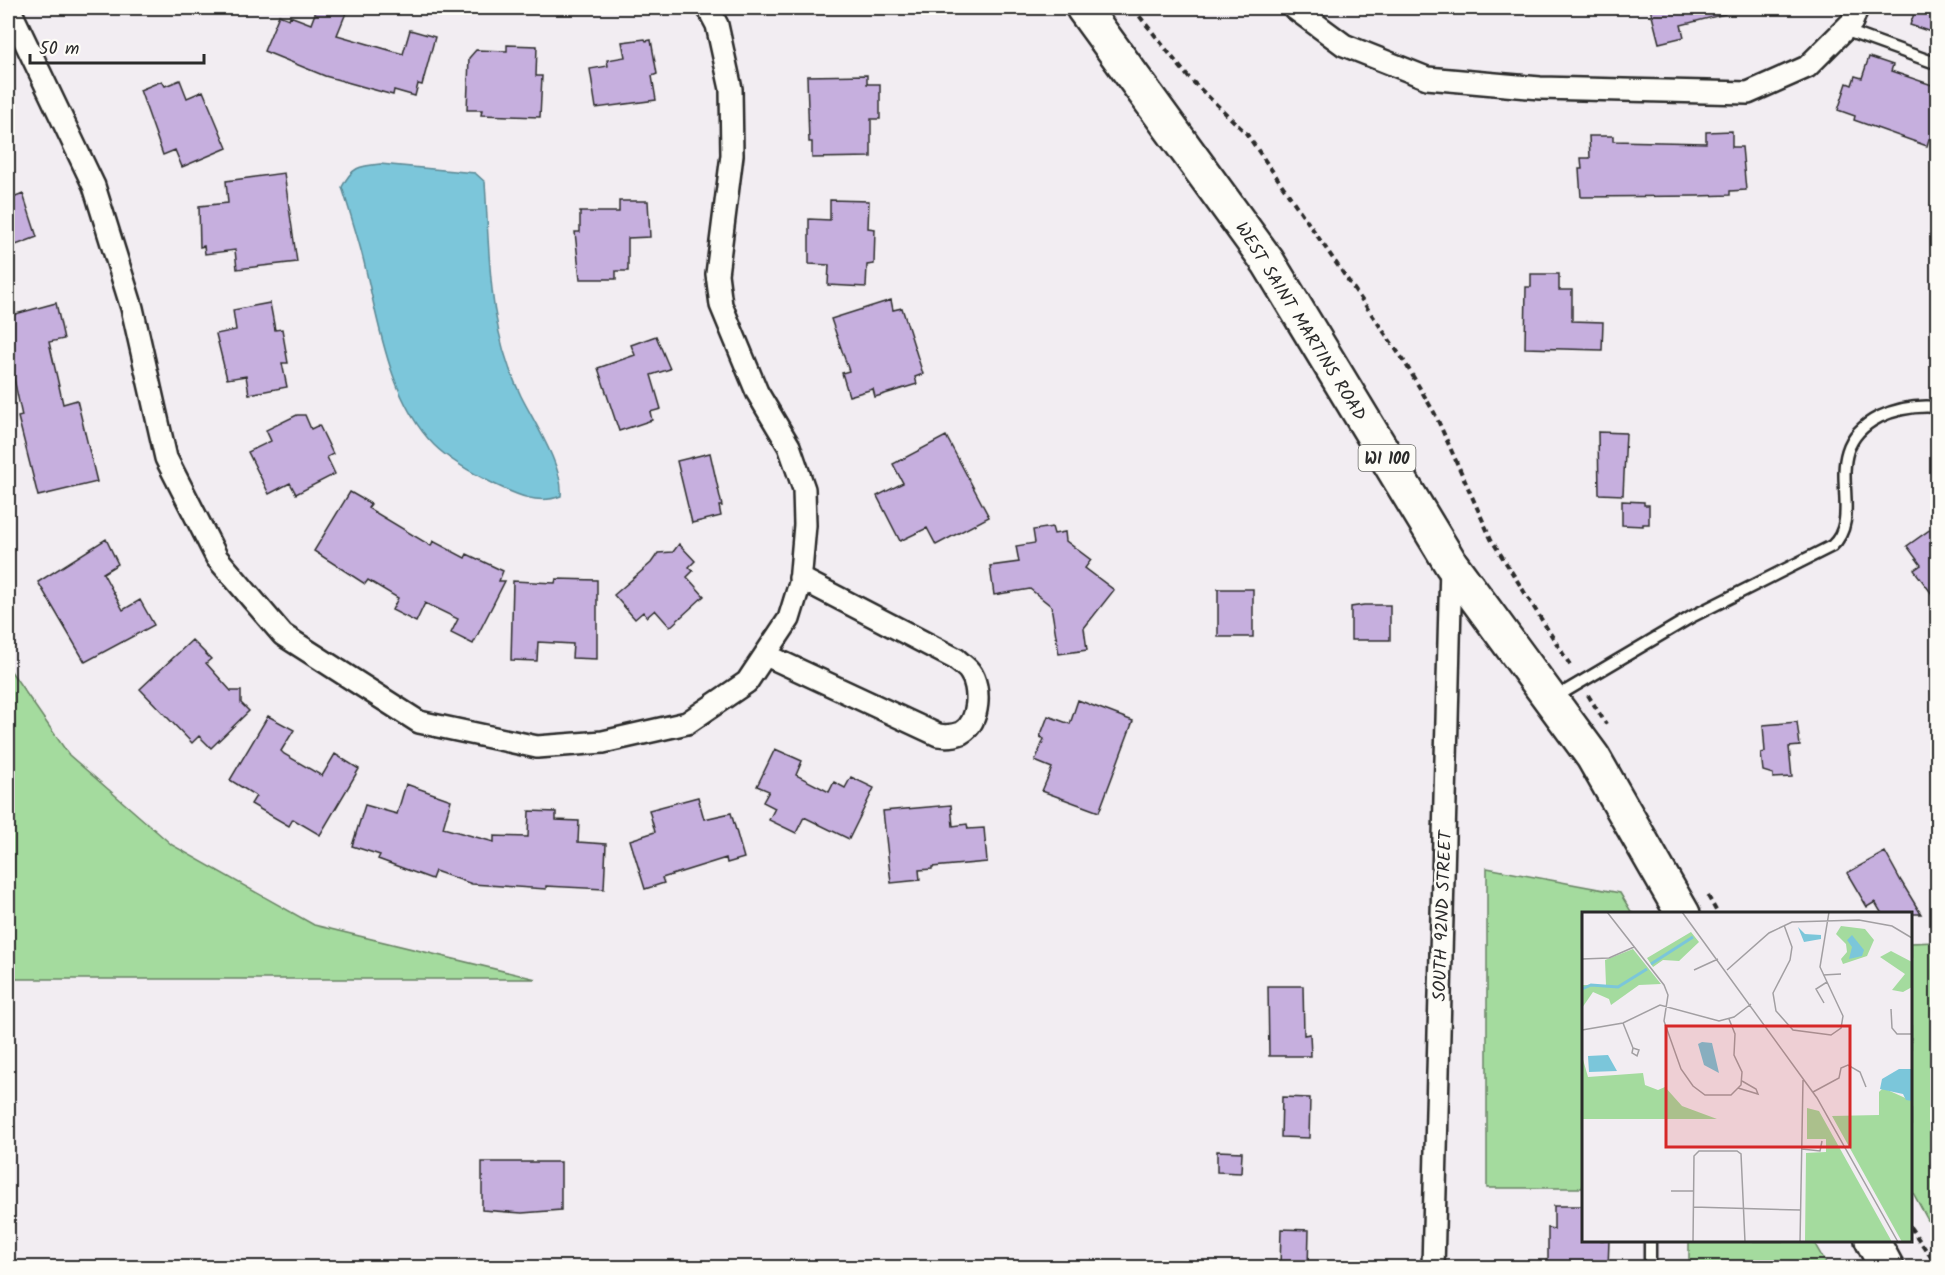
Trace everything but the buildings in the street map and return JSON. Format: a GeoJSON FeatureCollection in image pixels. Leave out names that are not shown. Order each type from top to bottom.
{"type":"FeatureCollection","features":[{"type":"Feature","properties":{"kind":"main road","name":"WEST SAINT MARTINS ROAD"},"geometry":{"type":"LineString","coordinates":[[1083,8],[1268,262],[1451,564],[1593,757],[1695,903]]}},
{"type":"Feature","properties":{"kind":"main road"},"geometry":{"type":"LineString","coordinates":[[1873,1242],[1887,1268]]}},
{"type":"Feature","properties":{"kind":"street"},"geometry":{"type":"LineString","coordinates":[[9,8],[94,186],[132,308],[166,458],[217,558],[283,635],[419,722],[537,747],[603,742],[687,723],[747,682],[789,619],[800,578],[805,525],[804,489],[789,446],[758,392],[721,305],[717,274],[732,155],[731,89],[717,25],[708,8]]}},
{"type":"Feature","properties":{"kind":"street"},"geometry":{"type":"LineString","coordinates":[[1294,8],[1344,45],[1427,78],[1540,88],[1748,93],[1807,67],[1852,22],[1857,8]]}},
{"type":"Feature","properties":{"kind":"street","name":"SOUTH 92ND STREET"},"geometry":{"type":"LineString","coordinates":[[1433,1268],[1451,564]]}},
{"type":"Feature","properties":{"kind":"street"},"geometry":{"type":"LineString","coordinates":[[766,655],[938,735],[961,733],[969,726],[974,714],[976,685],[970,671],[956,659],[800,578]]}},
{"type":"Feature","properties":{"kind":"lane"},"geometry":{"type":"LineString","coordinates":[[1844,30],[1938,64]]}},
{"type":"Feature","properties":{"kind":"lane"},"geometry":{"type":"LineString","coordinates":[[1551,700],[1682,623],[1832,546],[1841,538],[1843,527],[1845,469],[1851,441],[1871,421],[1884,415],[1907,408],[1938,408]]}},
{"type":"Feature","properties":{"kind":"lane"},"geometry":{"type":"LineString","coordinates":[[1650,1242],[1650,1268]]}},
{"type":"Feature","properties":{"kind":"path"},"geometry":{"type":"LineString","coordinates":[[1133,8],[1189,78],[1246,133],[1404,361],[1435,414],[1491,539],[1611,731]]}},
{"type":"Feature","properties":{"kind":"path"},"geometry":{"type":"LineString","coordinates":[[1695,903],[1714,912]]}},
{"type":"Feature","properties":{"kind":"path"},"geometry":{"type":"LineString","coordinates":[[1912,1228],[1938,1267]]}},
{"type":"Feature","properties":{"kind":"green space"},"geometry":{"type":"Polygon","coordinates":[[[8,667],[69,755],[172,845],[314,925],[536,979],[8,979],[8,667]]]}},
{"type":"Feature","properties":{"kind":"green space"},"geometry":{"type":"Polygon","coordinates":[[[1487,868],[1620,893],[1631,912],[1582,912],[1582,1188],[1487,1188],[1487,868]]]}},
{"type":"Feature","properties":{"kind":"green space"},"geometry":{"type":"Polygon","coordinates":[[[1938,942],[1937,1237],[1912,1191],[1912,943],[1938,942]]]}},
{"type":"Feature","properties":{"kind":"green space"},"geometry":{"type":"Polygon","coordinates":[[[1689,1242],[1814,1242],[1828,1267],[1689,1267],[1689,1242]]]}},
{"type":"Feature","properties":{"kind":"water"},"geometry":{"type":"Polygon","coordinates":[[[380,164],[475,173],[485,182],[492,291],[502,344],[521,396],[553,459],[561,485],[561,496],[552,499],[528,498],[496,485],[464,467],[434,445],[418,426],[405,404],[386,355],[362,254],[342,187],[353,171],[380,164]]]}}]}
